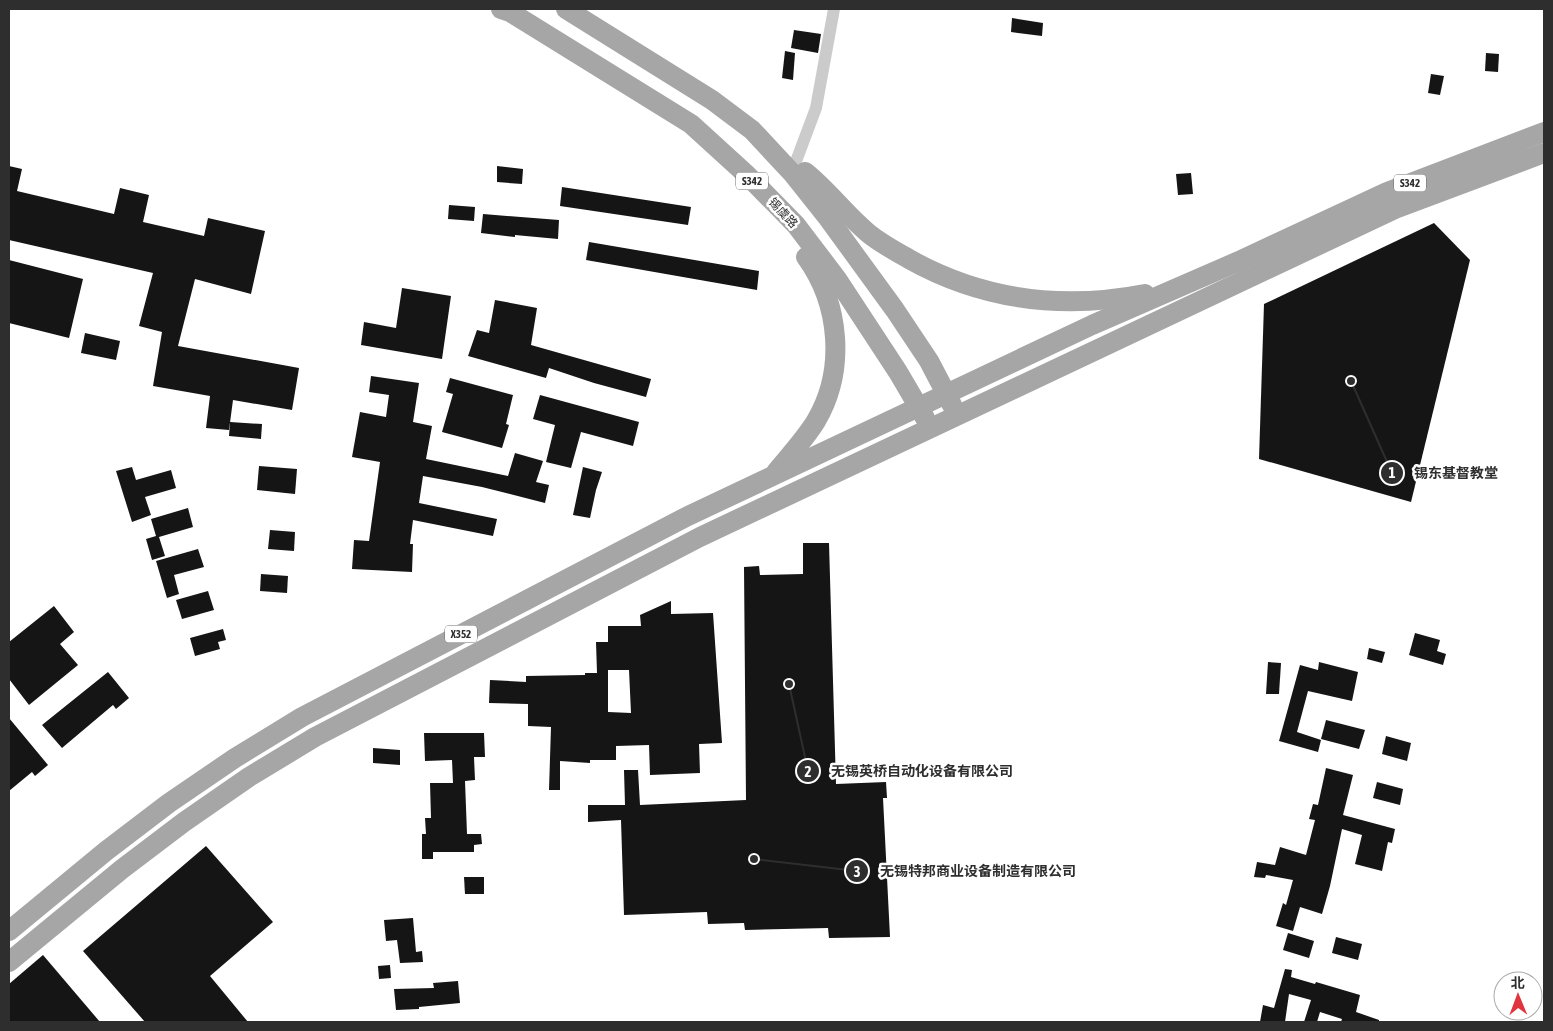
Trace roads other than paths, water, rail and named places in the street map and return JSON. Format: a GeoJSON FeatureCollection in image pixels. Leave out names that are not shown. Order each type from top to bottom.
{"type":"FeatureCollection","features":[{"type":"Feature","properties":{"kind":"main road","name":"锡虞路"},"geometry":{"type":"LineString","coordinates":[[501,9],[510,12],[691,124],[747,175],[796,226],[837,279],[872,330],[920,408],[930,428]]}},
{"type":"Feature","properties":{"kind":"main road","name":"S342"},"geometry":{"type":"LineString","coordinates":[[566,9],[712,100],[752,130],[793,174],[828,218],[895,310],[929,361],[948,394],[1092,325],[1387,192],[1544,132]]}},
{"type":"Feature","properties":{"kind":"main road"},"geometry":{"type":"LineString","coordinates":[[752,130],[810,176],[868,233],[922,266],[962,283],[993,292],[1035,300],[1080,302],[1177,288]]}},
{"type":"Feature","properties":{"kind":"main road","name":"S342"},"geometry":{"type":"LineString","coordinates":[[930,428],[1395,210],[1544,153]]}},
{"type":"Feature","properties":{"kind":"main road"},"geometry":{"type":"LineString","coordinates":[[747,175],[764,205],[798,246],[814,269],[830,303],[835,328],[834,368],[827,399],[816,421],[800,444],[771,478]]}},
{"type":"Feature","properties":{"kind":"main road"},"geometry":{"type":"LineString","coordinates":[[948,394],[958,416]]}},
{"type":"Feature","properties":{"kind":"main road","name":"X352"},"geometry":{"type":"LineString","coordinates":[[9,931],[106,851],[169,803],[235,758],[302,717],[688,516],[948,394]]}},
{"type":"Feature","properties":{"kind":"main road","name":"X352"},"geometry":{"type":"LineString","coordinates":[[9,962],[122,869],[184,822],[249,777],[315,737],[700,537],[930,428]]}},
{"type":"Feature","properties":{"kind":"street"},"geometry":{"type":"LineString","coordinates":[[795,164],[816,108],[834,9]]}},
{"type":"Feature","properties":{"kind":"place","name":"锡东基督教堂"},"geometry":{"type":"Point","coordinates":[1351,381]}},
{"type":"Feature","properties":{"kind":"place","name":"无锡英桥自动化设备有限公司"},"geometry":{"type":"Point","coordinates":[789,684]}},
{"type":"Feature","properties":{"kind":"place","name":"无锡特邦商业设备制造有限公司"},"geometry":{"type":"Point","coordinates":[754,859]}}]}
